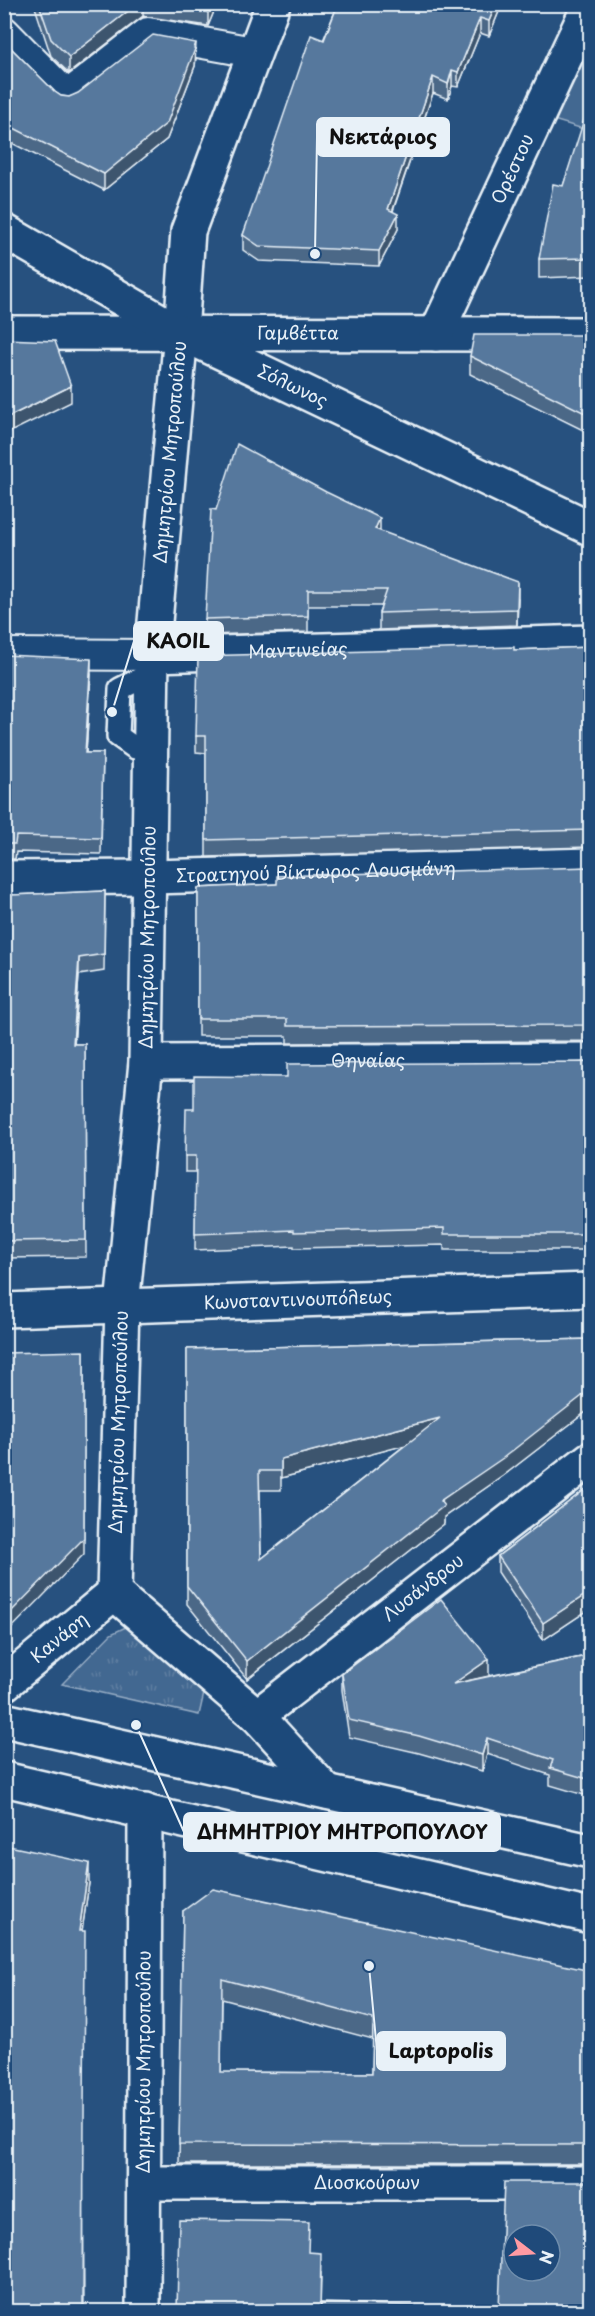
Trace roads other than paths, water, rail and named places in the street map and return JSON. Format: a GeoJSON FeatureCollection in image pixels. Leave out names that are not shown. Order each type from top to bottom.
{"type":"FeatureCollection","features":[{"type":"Feature","properties":{"kind":"street","name":"Δημητρίου Μητροπούλου"},"geometry":{"type":"LineString","coordinates":[[114,1593],[122,1306],[146,1062],[152,664],[188,231],[253,52],[273,4]]}},
{"type":"Feature","properties":{"kind":"street","name":"Ορέστου"},"geometry":{"type":"LineString","coordinates":[[436,334],[590,4]]}},
{"type":"Feature","properties":{"kind":"street"},"geometry":{"type":"LineString","coordinates":[[4,32],[67,96],[148,33],[253,52]]}},
{"type":"Feature","properties":{"kind":"street","name":"Σόλωνος"},"geometry":{"type":"LineString","coordinates":[[4,231],[181,333],[591,528]]}},
{"type":"Feature","properties":{"kind":"street","name":"Γαμβέττα"},"geometry":{"type":"LineString","coordinates":[[4,333],[591,334]]}},
{"type":"Feature","properties":{"kind":"street","name":"Μαντινείας"},"geometry":{"type":"LineString","coordinates":[[4,654],[152,664],[591,642]]}},
{"type":"Feature","properties":{"kind":"street","name":"Στρατηγού Βίκτωρος Δουσμάνη"},"geometry":{"type":"LineString","coordinates":[[4,878],[150,877],[591,865]]}},
{"type":"Feature","properties":{"kind":"street","name":"Θηναίας"},"geometry":{"type":"LineString","coordinates":[[146,1062],[591,1060]]}},
{"type":"Feature","properties":{"kind":"street","name":"Κωνσταντινουπόλεως"},"geometry":{"type":"LineString","coordinates":[[4,1310],[591,1290]]}},
{"type":"Feature","properties":{"kind":"street","name":"Λυσάνδρου"},"geometry":{"type":"LineString","coordinates":[[257,1716],[591,1459]]}},
{"type":"Feature","properties":{"kind":"street"},"geometry":{"type":"LineString","coordinates":[[114,1593],[257,1716],[327,1792]]}},
{"type":"Feature","properties":{"kind":"street","name":"Κανάρη"},"geometry":{"type":"LineString","coordinates":[[4,1684],[114,1593]]}},
{"type":"Feature","properties":{"kind":"street"},"geometry":{"type":"LineString","coordinates":[[4,1720],[591,1851]]}},
{"type":"Feature","properties":{"kind":"street"},"geometry":{"type":"LineString","coordinates":[[4,1779],[591,1916]]}},
{"type":"Feature","properties":{"kind":"street","name":"Δημητρίου Μητροπούλου"},"geometry":{"type":"LineString","coordinates":[[143,2312],[145,1811]]}},
{"type":"Feature","properties":{"kind":"street","name":"Διοσκούρων"},"geometry":{"type":"LineString","coordinates":[[144,2183],[591,2183]]}},
{"type":"Feature","properties":{"kind":"lane"},"geometry":{"type":"LineString","coordinates":[[135,748],[118,736],[120,689],[152,664]]}},
{"type":"Feature","properties":{"kind":"place","name":"Νεκτάριος"},"geometry":{"type":"Point","coordinates":[315,254]}},
{"type":"Feature","properties":{"kind":"place","name":"KAOIL"},"geometry":{"type":"Point","coordinates":[112,712]}},
{"type":"Feature","properties":{"kind":"place","name":"ΔΗΜΗΤΡΙΟΥ ΜΗΤΡΟΠΟΥΛΟΥ"},"geometry":{"type":"Point","coordinates":[136,1725]}},
{"type":"Feature","properties":{"kind":"place","name":"Laptopolis"},"geometry":{"type":"Point","coordinates":[369,1966]}}]}
